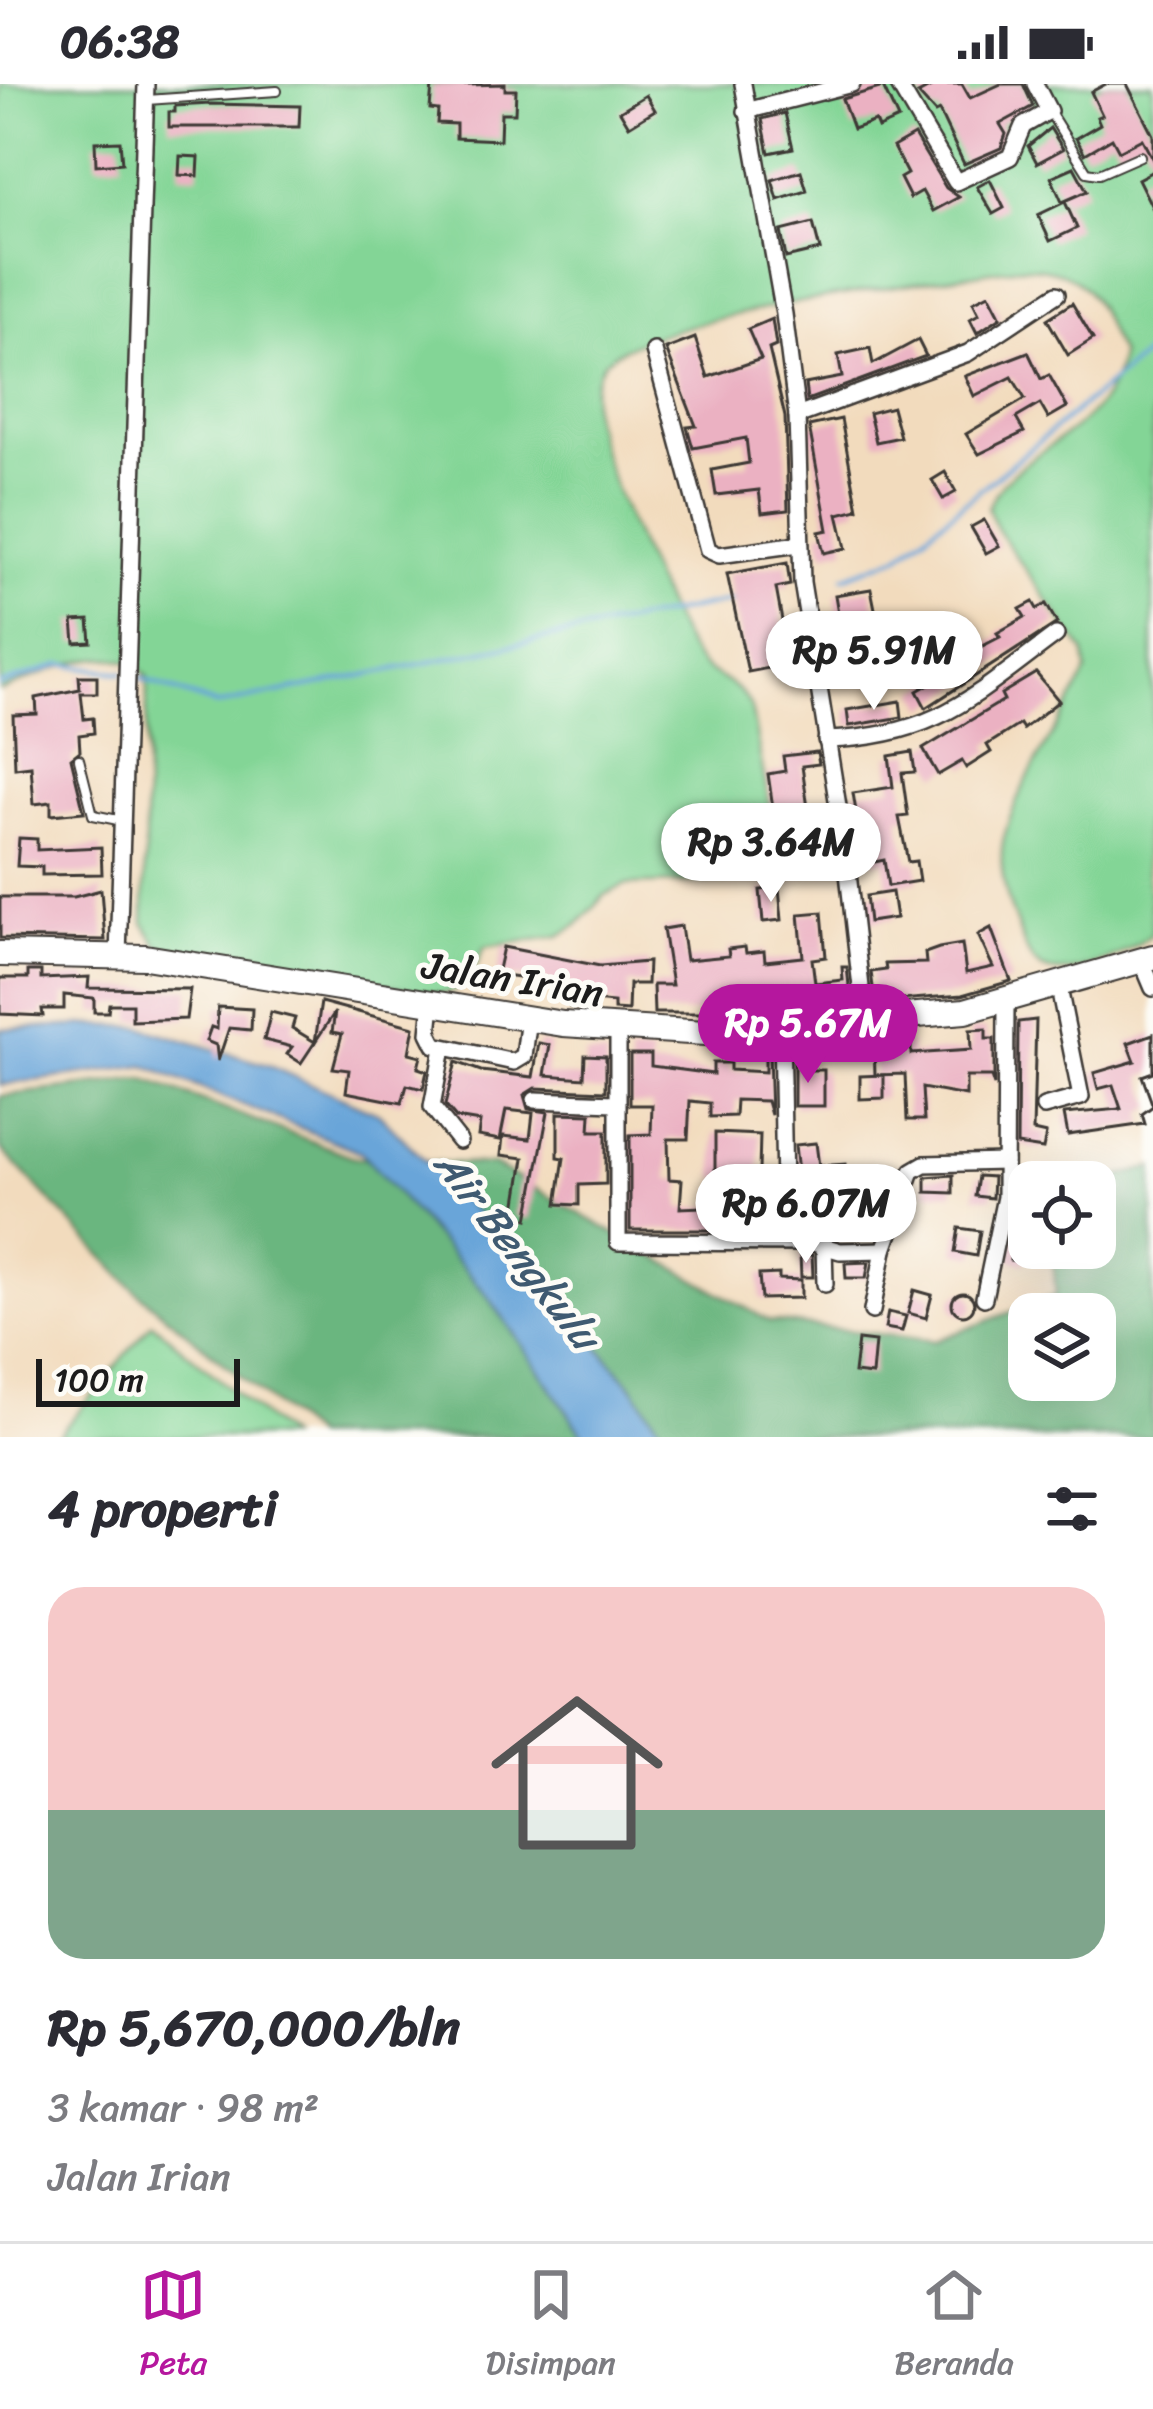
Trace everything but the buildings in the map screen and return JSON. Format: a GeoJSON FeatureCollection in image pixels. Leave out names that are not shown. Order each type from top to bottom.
{"type":"FeatureCollection","features":[{"type":"Feature","properties":{"kind":"main road","name":"Jalan Irian"},"geometry":{"type":"LineString","coordinates":[[0,954],[118,956],[618,1030],[781,1029],[865,1022],[1006,1003],[1147,959]]}},
{"type":"Feature","properties":{"kind":"street"},"geometry":{"type":"LineString","coordinates":[[743,84],[797,416],[799,544],[865,1022]]}},
{"type":"Feature","properties":{"kind":"street"},"geometry":{"type":"LineString","coordinates":[[746,111],[852,84]]}},
{"type":"Feature","properties":{"kind":"street"},"geometry":{"type":"LineString","coordinates":[[898,84],[956,182],[1010,157],[1024,126],[1049,111],[1035,84]]}},
{"type":"Feature","properties":{"kind":"street"},"geometry":{"type":"LineString","coordinates":[[118,956],[146,92]]}},
{"type":"Feature","properties":{"kind":"street"},"geometry":{"type":"LineString","coordinates":[[797,416],[968,353],[1058,294]]}},
{"type":"Feature","properties":{"kind":"street"},"geometry":{"type":"LineString","coordinates":[[654,351],[708,550],[719,555],[799,544]]}},
{"type":"Feature","properties":{"kind":"street"},"geometry":{"type":"LineString","coordinates":[[826,740],[911,731],[969,698],[1056,635]]}},
{"type":"Feature","properties":{"kind":"street"},"geometry":{"type":"LineString","coordinates":[[1147,959],[1153,988]]}},
{"type":"Feature","properties":{"kind":"street"},"geometry":{"type":"LineString","coordinates":[[1044,1106],[1082,1097],[1060,988]]}},
{"type":"Feature","properties":{"kind":"street"},"geometry":{"type":"LineString","coordinates":[[432,1003],[430,1038],[443,1048],[517,1062],[524,1056],[530,1018]]}},
{"type":"Feature","properties":{"kind":"street"},"geometry":{"type":"LineString","coordinates":[[984,1298],[1005,1197],[1006,1003]]}},
{"type":"Feature","properties":{"kind":"street"},"geometry":{"type":"LineString","coordinates":[[781,1029],[785,1242]]}},
{"type":"Feature","properties":{"kind":"street"},"geometry":{"type":"LineString","coordinates":[[618,1030],[618,1242],[785,1242],[840,1251],[884,1250]]}},
{"type":"Feature","properties":{"kind":"street"},"geometry":{"type":"LineString","coordinates":[[443,1048],[432,1107],[459,1142]]}},
{"type":"Feature","properties":{"kind":"street"},"geometry":{"type":"LineString","coordinates":[[535,1100],[615,1103]]}},
{"type":"Feature","properties":{"kind":"street"},"geometry":{"type":"LineString","coordinates":[[872,1311],[884,1250],[916,1167],[1005,1162]]}},
{"type":"Feature","properties":{"kind":"street"},"geometry":{"type":"LineString","coordinates":[[824,1245],[825,1284]]}},
{"type":"Feature","properties":{"kind":"lane"},"geometry":{"type":"LineString","coordinates":[[146,92],[277,91]]}},
{"type":"Feature","properties":{"kind":"lane"},"geometry":{"type":"LineString","coordinates":[[1049,111],[1087,172],[1100,174],[1140,156]]}},
{"type":"Feature","properties":{"kind":"lane"},"geometry":{"type":"LineString","coordinates":[[79,759],[93,815],[124,821]]}},
{"type":"Feature","properties":{"kind":"green space"},"geometry":{"type":"Polygon","coordinates":[[[0,84],[1153,84],[1153,795],[1145,823],[1152,934],[1094,965],[1045,970],[1025,948],[1003,880],[1002,848],[1011,815],[1087,671],[1085,653],[1000,534],[988,509],[999,488],[1016,471],[1098,406],[1112,383],[1120,355],[1086,289],[1060,273],[1018,267],[796,303],[671,331],[627,347],[603,364],[598,374],[592,403],[596,431],[650,569],[692,654],[739,690],[751,708],[777,845],[768,873],[755,880],[625,885],[605,895],[576,926],[559,936],[485,947],[465,984],[440,994],[159,947],[144,923],[147,676],[132,664],[95,659],[56,668],[0,691],[0,84]]]}},
{"type":"Feature","properties":{"kind":"green space"},"geometry":{"type":"Polygon","coordinates":[[[143,1079],[357,1158],[494,1165],[769,1321],[935,1341],[1008,1313],[1008,1401],[1116,1401],[1116,1293],[1056,1293],[1054,1269],[1116,1269],[1116,1177],[1153,1167],[1153,1437],[314,1437],[137,1292],[0,1148],[0,1096],[143,1079]]]}},
{"type":"Feature","properties":{"kind":"green space"},"geometry":{"type":"Polygon","coordinates":[[[152,1323],[288,1437],[57,1437],[152,1323]]]}},
{"type":"Feature","properties":{"kind":"water"},"geometry":{"type":"Polygon","coordinates":[[[140,1027],[267,1065],[379,1114],[511,1248],[629,1382],[667,1437],[585,1437],[488,1296],[361,1152],[145,1066],[0,1085],[0,1029],[140,1027]]]}},
{"type":"Feature","properties":{"kind":"waterway"},"geometry":{"type":"LineString","coordinates":[[844,577],[899,556],[1153,348]]}},
{"type":"Feature","properties":{"kind":"waterway"},"geometry":{"type":"LineString","coordinates":[[133,676],[217,705],[736,600]]}},
{"type":"Feature","properties":{"kind":"waterway"},"geometry":{"type":"LineString","coordinates":[[0,685],[62,664],[122,673]]}},
{"type":"Feature","properties":{"kind":"water label","name":"Air Bengkulu"},"geometry":{"type":"Point","coordinates":[518,1249]}}]}
